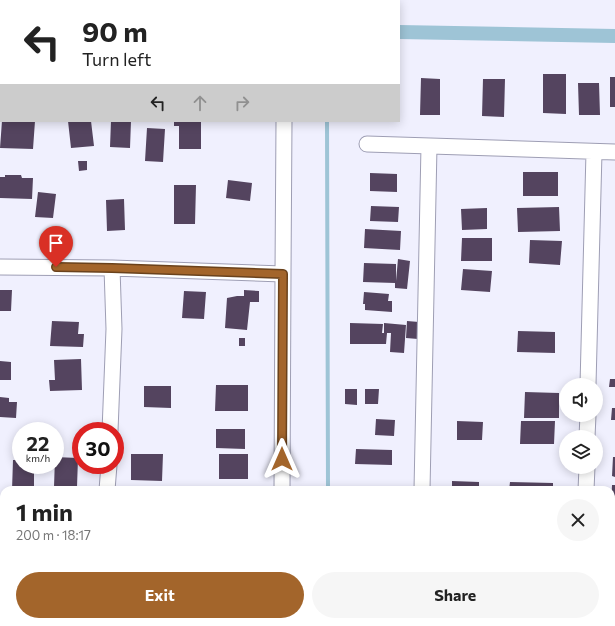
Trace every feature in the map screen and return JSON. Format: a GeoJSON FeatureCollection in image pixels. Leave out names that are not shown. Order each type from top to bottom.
{"type":"FeatureCollection","features":[{"type":"Feature","properties":{"kind":"street"},"geometry":{"type":"LineString","coordinates":[[282,486],[284,122]]}},
{"type":"Feature","properties":{"kind":"street"},"geometry":{"type":"LineString","coordinates":[[367,144],[615,152]]}},
{"type":"Feature","properties":{"kind":"street"},"geometry":{"type":"LineString","coordinates":[[422,486],[429,146]]}},
{"type":"Feature","properties":{"kind":"street"},"geometry":{"type":"LineString","coordinates":[[588,378],[594,152]]}},
{"type":"Feature","properties":{"kind":"street"},"geometry":{"type":"LineString","coordinates":[[0,267],[112,268],[283,274]]}},
{"type":"Feature","properties":{"kind":"street"},"geometry":{"type":"LineString","coordinates":[[110,422],[114,329],[112,268]]}},
{"type":"Feature","properties":{"kind":"street"},"geometry":{"type":"LineString","coordinates":[[108,486],[109,474]]}},
{"type":"Feature","properties":{"kind":"street"},"geometry":{"type":"LineString","coordinates":[[586,486],[587,474]]}},
{"type":"Feature","properties":{"kind":"building"},"geometry":{"type":"Polygon","coordinates":[[[543,74],[566,74],[566,114],[543,113],[543,74]]]}},
{"type":"Feature","properties":{"kind":"building"},"geometry":{"type":"Polygon","coordinates":[[[610,77],[615,77],[615,107],[610,107],[610,77]]]}},
{"type":"Feature","properties":{"kind":"building"},"geometry":{"type":"Polygon","coordinates":[[[421,78],[440,79],[440,115],[420,115],[421,78]]]}},
{"type":"Feature","properties":{"kind":"building"},"geometry":{"type":"Polygon","coordinates":[[[483,79],[505,79],[504,117],[482,116],[483,79]]]}},
{"type":"Feature","properties":{"kind":"building"},"geometry":{"type":"Polygon","coordinates":[[[578,83],[599,83],[600,115],[579,115],[578,83]]]}},
{"type":"Feature","properties":{"kind":"building"},"geometry":{"type":"Polygon","coordinates":[[[2,122],[35,122],[33,149],[0,148],[2,122]]]}},
{"type":"Feature","properties":{"kind":"building"},"geometry":{"type":"Polygon","coordinates":[[[68,122],[91,122],[94,146],[71,148],[68,122]]]}},
{"type":"Feature","properties":{"kind":"building"},"geometry":{"type":"Polygon","coordinates":[[[111,122],[131,122],[130,148],[110,147],[111,122]]]}},
{"type":"Feature","properties":{"kind":"building"},"geometry":{"type":"Polygon","coordinates":[[[174,122],[201,122],[201,149],[179,149],[179,126],[174,126],[174,122]]]}},
{"type":"Feature","properties":{"kind":"building"},"geometry":{"type":"Polygon","coordinates":[[[147,128],[165,129],[163,162],[145,161],[147,128]]]}},
{"type":"Feature","properties":{"kind":"building"},"geometry":{"type":"Polygon","coordinates":[[[78,161],[87,161],[87,170],[79,171],[78,161]]]}},
{"type":"Feature","properties":{"kind":"building"},"geometry":{"type":"Polygon","coordinates":[[[523,172],[558,172],[558,196],[523,196],[523,172]]]}},
{"type":"Feature","properties":{"kind":"building"},"geometry":{"type":"Polygon","coordinates":[[[370,173],[397,174],[397,192],[370,191],[370,173]]]}},
{"type":"Feature","properties":{"kind":"building"},"geometry":{"type":"Polygon","coordinates":[[[5,175],[21,175],[22,178],[33,178],[32,199],[0,198],[0,177],[5,177],[5,175]]]}},
{"type":"Feature","properties":{"kind":"building"},"geometry":{"type":"Polygon","coordinates":[[[228,180],[252,183],[250,201],[226,198],[228,180]]]}},
{"type":"Feature","properties":{"kind":"building"},"geometry":{"type":"Polygon","coordinates":[[[174,185],[196,185],[195,224],[174,224],[174,185]]]}},
{"type":"Feature","properties":{"kind":"building"},"geometry":{"type":"Polygon","coordinates":[[[38,192],[56,194],[53,218],[35,217],[38,192]]]}},
{"type":"Feature","properties":{"kind":"building"},"geometry":{"type":"Polygon","coordinates":[[[124,199],[125,230],[107,231],[106,200],[124,199]]]}},
{"type":"Feature","properties":{"kind":"building"},"geometry":{"type":"Polygon","coordinates":[[[371,206],[399,207],[398,222],[370,221],[371,206]]]}},
{"type":"Feature","properties":{"kind":"building"},"geometry":{"type":"Polygon","coordinates":[[[559,207],[560,231],[518,232],[517,208],[559,207]]]}},
{"type":"Feature","properties":{"kind":"building"},"geometry":{"type":"Polygon","coordinates":[[[487,208],[487,229],[462,230],[461,209],[487,208]]]}},
{"type":"Feature","properties":{"kind":"building"},"geometry":{"type":"Polygon","coordinates":[[[365,229],[401,231],[400,250],[364,248],[365,229]]]}},
{"type":"Feature","properties":{"kind":"building"},"geometry":{"type":"Polygon","coordinates":[[[462,238],[492,238],[492,261],[461,261],[462,238]]]}},
{"type":"Feature","properties":{"kind":"building"},"geometry":{"type":"Polygon","coordinates":[[[530,240],[562,241],[560,265],[529,263],[530,240]]]}},
{"type":"Feature","properties":{"kind":"building"},"geometry":{"type":"Polygon","coordinates":[[[398,259],[410,261],[407,289],[395,288],[395,283],[363,282],[364,263],[396,264],[396,281],[398,259]]]}},
{"type":"Feature","properties":{"kind":"building"},"geometry":{"type":"Polygon","coordinates":[[[463,269],[492,271],[490,292],[461,290],[463,269]]]}},
{"type":"Feature","properties":{"kind":"building"},"geometry":{"type":"Polygon","coordinates":[[[0,290],[12,290],[11,311],[0,311],[0,290]]]}},
{"type":"Feature","properties":{"kind":"building"},"geometry":{"type":"Polygon","coordinates":[[[244,290],[259,291],[259,302],[250,302],[247,330],[225,328],[227,298],[244,296],[244,290]]]}},
{"type":"Feature","properties":{"kind":"building"},"geometry":{"type":"Polygon","coordinates":[[[184,291],[206,292],[204,319],[182,318],[184,291]]]}},
{"type":"Feature","properties":{"kind":"building"},"geometry":{"type":"Polygon","coordinates":[[[364,292],[389,294],[388,301],[392,301],[392,312],[365,310],[365,304],[363,304],[364,292]]]}},
{"type":"Feature","properties":{"kind":"building"},"geometry":{"type":"Polygon","coordinates":[[[52,321],[79,322],[78,334],[84,334],[83,347],[50,346],[52,321]]]}},
{"type":"Feature","properties":{"kind":"building"},"geometry":{"type":"Polygon","coordinates":[[[407,321],[419,322],[418,339],[406,338],[407,321]]]}},
{"type":"Feature","properties":{"kind":"building"},"geometry":{"type":"Polygon","coordinates":[[[350,323],[383,324],[382,333],[384,333],[384,323],[406,325],[404,353],[390,352],[391,333],[387,333],[386,344],[350,344],[350,323]]]}},
{"type":"Feature","properties":{"kind":"building"},"geometry":{"type":"Polygon","coordinates":[[[518,331],[555,332],[555,353],[517,352],[518,331]]]}},
{"type":"Feature","properties":{"kind":"building"},"geometry":{"type":"Polygon","coordinates":[[[239,338],[245,338],[245,346],[239,346],[239,338]]]}},
{"type":"Feature","properties":{"kind":"building"},"geometry":{"type":"Polygon","coordinates":[[[81,359],[82,390],[50,391],[49,380],[55,380],[54,360],[81,359]]]}},
{"type":"Feature","properties":{"kind":"building"},"geometry":{"type":"Polygon","coordinates":[[[0,361],[11,362],[11,380],[0,380],[0,361]]]}},
{"type":"Feature","properties":{"kind":"building"},"geometry":{"type":"Polygon","coordinates":[[[610,379],[615,379],[615,387],[609,387],[610,379]]]}},
{"type":"Feature","properties":{"kind":"building"},"geometry":{"type":"Polygon","coordinates":[[[216,385],[248,385],[248,411],[215,411],[216,385]]]}},
{"type":"Feature","properties":{"kind":"building"},"geometry":{"type":"Polygon","coordinates":[[[144,386],[171,386],[171,408],[144,407],[144,386]]]}},
{"type":"Feature","properties":{"kind":"building"},"geometry":{"type":"Polygon","coordinates":[[[345,389],[357,389],[357,405],[345,404],[345,389]]]}},
{"type":"Feature","properties":{"kind":"building"},"geometry":{"type":"Polygon","coordinates":[[[365,389],[379,389],[378,404],[365,404],[365,389]]]}},
{"type":"Feature","properties":{"kind":"building"},"geometry":{"type":"Polygon","coordinates":[[[525,392],[559,393],[559,418],[524,418],[525,392]]]}},
{"type":"Feature","properties":{"kind":"building"},"geometry":{"type":"Polygon","coordinates":[[[0,397],[9,398],[9,402],[17,402],[16,418],[0,417],[0,397]]]}},
{"type":"Feature","properties":{"kind":"building"},"geometry":{"type":"Polygon","coordinates":[[[612,408],[615,408],[615,420],[611,420],[612,408]]]}},
{"type":"Feature","properties":{"kind":"building"},"geometry":{"type":"Polygon","coordinates":[[[376,419],[395,420],[394,436],[375,435],[376,419]]]}},
{"type":"Feature","properties":{"kind":"building"},"geometry":{"type":"Polygon","coordinates":[[[457,421],[483,422],[482,440],[457,440],[457,421]]]}},
{"type":"Feature","properties":{"kind":"building"},"geometry":{"type":"Polygon","coordinates":[[[521,421],[555,421],[554,444],[520,444],[521,421]]]}},
{"type":"Feature","properties":{"kind":"building"},"geometry":{"type":"Polygon","coordinates":[[[216,429],[245,429],[245,449],[216,448],[216,429]]]}},
{"type":"Feature","properties":{"kind":"building"},"geometry":{"type":"Polygon","coordinates":[[[356,449],[392,450],[392,465],[355,464],[356,449]]]}},
{"type":"Feature","properties":{"kind":"building"},"geometry":{"type":"Polygon","coordinates":[[[131,454],[163,454],[162,481],[131,480],[131,454]]]}},
{"type":"Feature","properties":{"kind":"building"},"geometry":{"type":"Polygon","coordinates":[[[219,454],[248,454],[248,479],[219,479],[219,454]]]}},
{"type":"Feature","properties":{"kind":"building"},"geometry":{"type":"Polygon","coordinates":[[[64,457],[72,458],[72,474],[77,474],[77,486],[54,486],[54,474],[64,474],[64,457]]]}},
{"type":"Feature","properties":{"kind":"building"},"geometry":{"type":"Polygon","coordinates":[[[613,457],[615,457],[615,477],[612,476],[613,457]]]}},
{"type":"Feature","properties":{"kind":"building"},"geometry":{"type":"Polygon","coordinates":[[[13,474],[34,474],[34,486],[12,486],[13,474]]]}},
{"type":"Feature","properties":{"kind":"building"},"geometry":{"type":"Polygon","coordinates":[[[452,481],[479,482],[479,486],[452,486],[452,481]]]}},
{"type":"Feature","properties":{"kind":"building"},"geometry":{"type":"Polygon","coordinates":[[[510,482],[553,483],[553,486],[510,486],[510,482]]]}},
{"type":"Feature","properties":{"kind":"waterway"},"geometry":{"type":"LineString","coordinates":[[400,32],[615,36]]}},
{"type":"Feature","properties":{"kind":"waterway"},"geometry":{"type":"LineString","coordinates":[[327,122],[328,486]]}},
{"type":"Feature","properties":{"kind":"route"},"geometry":{"type":"LineString","coordinates":[[56,267],[283,274],[282,459]]}}]}
